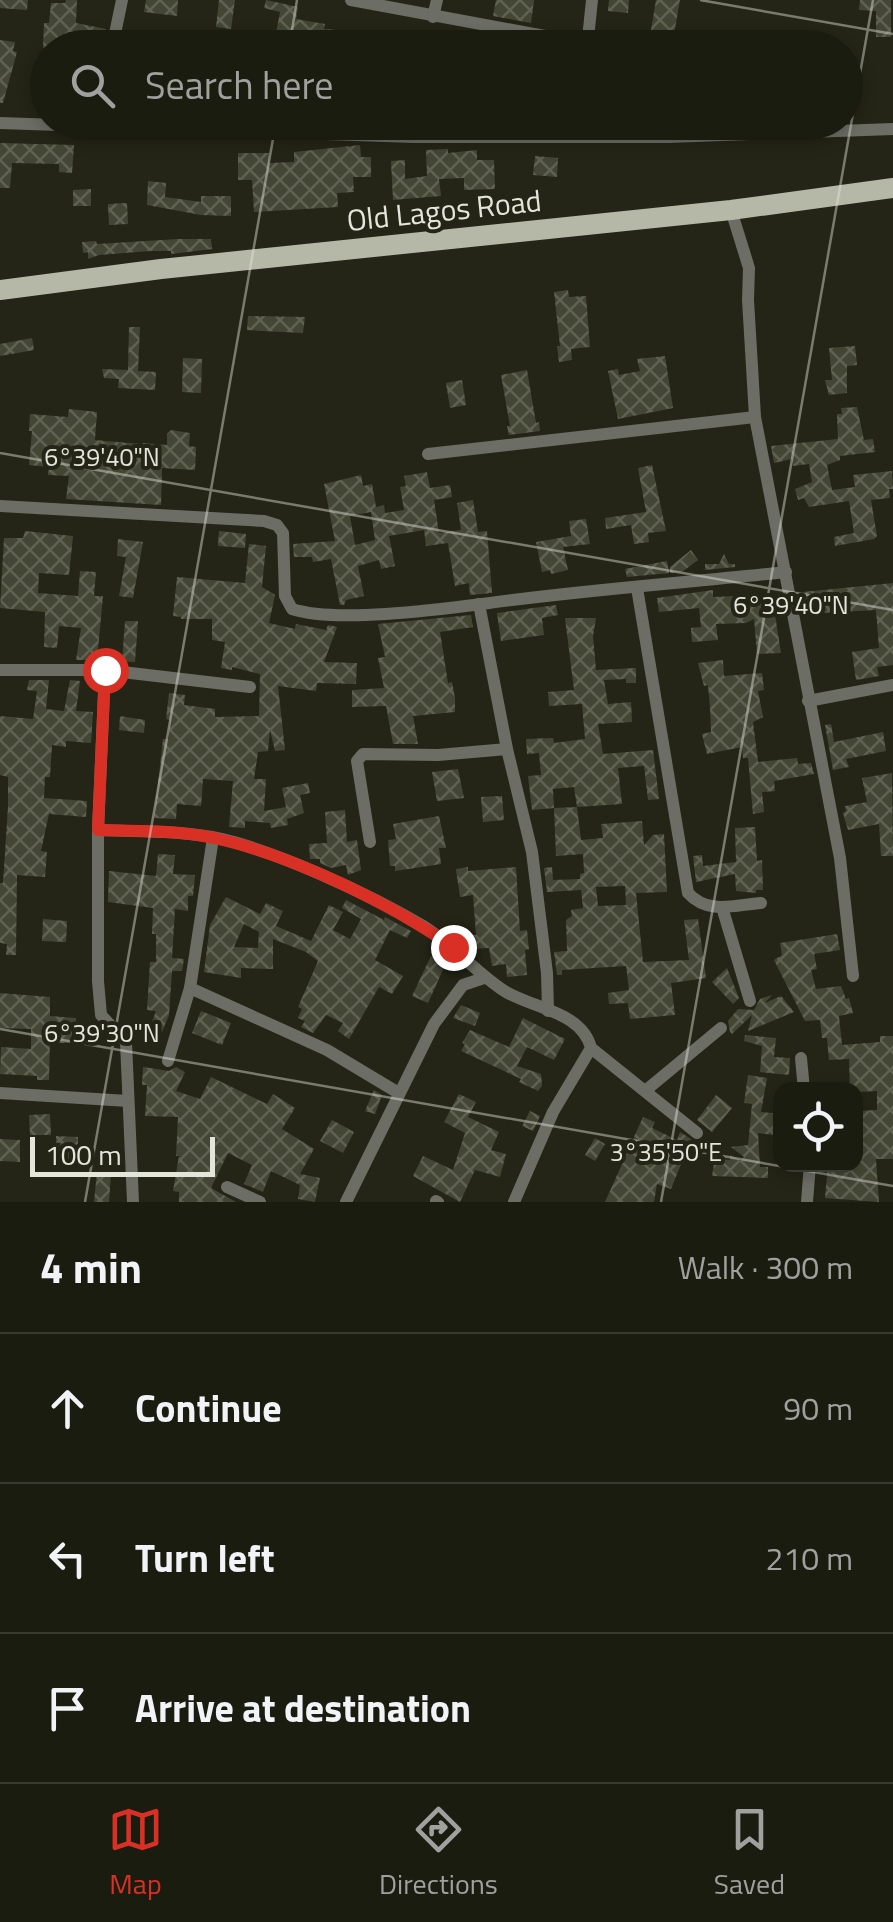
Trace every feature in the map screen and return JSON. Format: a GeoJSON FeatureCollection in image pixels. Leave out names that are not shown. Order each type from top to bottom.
{"type":"FeatureCollection","features":[{"type":"Feature","properties":{"kind":"main road","name":"Old Lagos Road"},"geometry":{"type":"LineString","coordinates":[[0,290],[161,269],[731,210],[893,188]]}},
{"type":"Feature","properties":{"kind":"street"},"geometry":{"type":"LineString","coordinates":[[116,30],[122,0]]}},
{"type":"Feature","properties":{"kind":"street"},"geometry":{"type":"LineString","coordinates":[[350,0],[502,30]]}},
{"type":"Feature","properties":{"kind":"street"},"geometry":{"type":"LineString","coordinates":[[433,17],[436,0]]}},
{"type":"Feature","properties":{"kind":"street"},"geometry":{"type":"LineString","coordinates":[[589,30],[592,0]]}},
{"type":"Feature","properties":{"kind":"street"},"geometry":{"type":"LineString","coordinates":[[0,123],[30,124]]}},
{"type":"Feature","properties":{"kind":"street"},"geometry":{"type":"LineString","coordinates":[[863,130],[893,129]]}},
{"type":"Feature","properties":{"kind":"street"},"geometry":{"type":"LineString","coordinates":[[731,210],[750,268],[748,300],[755,417],[840,858],[853,976]]}},
{"type":"Feature","properties":{"kind":"street"},"geometry":{"type":"LineString","coordinates":[[428,454],[755,417]]}},
{"type":"Feature","properties":{"kind":"street"},"geometry":{"type":"LineString","coordinates":[[0,506],[264,521],[277,525],[283,533],[285,596],[292,610],[302,613],[364,614],[786,572]]}},
{"type":"Feature","properties":{"kind":"street"},"geometry":{"type":"LineString","coordinates":[[637,588],[688,893],[698,904],[711,908],[760,902]]}},
{"type":"Feature","properties":{"kind":"street"},"geometry":{"type":"LineString","coordinates":[[479,604],[532,852],[548,1011]]}},
{"type":"Feature","properties":{"kind":"street"},"geometry":{"type":"LineString","coordinates":[[0,670],[105,670],[250,687]]}},
{"type":"Feature","properties":{"kind":"street"},"geometry":{"type":"LineString","coordinates":[[105,670],[98,830],[98,980],[101,1014],[126,1042],[133,1202]]}},
{"type":"Feature","properties":{"kind":"street"},"geometry":{"type":"LineString","coordinates":[[808,701],[893,685]]}},
{"type":"Feature","properties":{"kind":"street"},"geometry":{"type":"LineString","coordinates":[[370,842],[357,761],[363,754],[438,755],[507,749]]}},
{"type":"Feature","properties":{"kind":"street"},"geometry":{"type":"LineString","coordinates":[[98,830],[213,838],[277,858],[422,925],[453,947],[484,978],[520,1000],[576,1023],[588,1035],[590,1048],[553,1112],[514,1202]]}},
{"type":"Feature","properties":{"kind":"street"},"geometry":{"type":"LineString","coordinates":[[168,1061],[190,988],[213,838]]}},
{"type":"Feature","properties":{"kind":"street"},"geometry":{"type":"LineString","coordinates":[[722,907],[750,1001]]}},
{"type":"Feature","properties":{"kind":"street"},"geometry":{"type":"LineString","coordinates":[[346,1202],[398,1092],[448,1000],[463,985],[484,978]]}},
{"type":"Feature","properties":{"kind":"street"},"geometry":{"type":"LineString","coordinates":[[190,988],[327,1050],[398,1092]]}},
{"type":"Feature","properties":{"kind":"street"},"geometry":{"type":"LineString","coordinates":[[645,1090],[722,1028]]}},
{"type":"Feature","properties":{"kind":"street"},"geometry":{"type":"LineString","coordinates":[[590,1048],[697,1133]]}},
{"type":"Feature","properties":{"kind":"street"},"geometry":{"type":"LineString","coordinates":[[801,1058],[803,1082]]}},
{"type":"Feature","properties":{"kind":"street"},"geometry":{"type":"LineString","coordinates":[[0,1094],[128,1101]]}},
{"type":"Feature","properties":{"kind":"street"},"geometry":{"type":"LineString","coordinates":[[807,1202],[809,1172]]}},
{"type":"Feature","properties":{"kind":"street"},"geometry":{"type":"LineString","coordinates":[[227,1187],[260,1202]]}},
{"type":"Feature","properties":{"kind":"building"},"geometry":{"type":"Polygon","coordinates":[[[0,0],[28,0],[27,10],[0,8],[0,0]]]}},
{"type":"Feature","properties":{"kind":"building"},"geometry":{"type":"Polygon","coordinates":[[[77,0],[76,23],[106,30],[44,30],[44,23],[49,23],[51,3],[77,0]]]}},
{"type":"Feature","properties":{"kind":"building"},"geometry":{"type":"Polygon","coordinates":[[[146,0],[178,0],[177,16],[144,12],[146,0]]]}},
{"type":"Feature","properties":{"kind":"building"},"geometry":{"type":"Polygon","coordinates":[[[219,0],[235,0],[231,29],[216,27],[219,0]]]}},
{"type":"Feature","properties":{"kind":"building"},"geometry":{"type":"Polygon","coordinates":[[[266,0],[298,7],[296,19],[337,30],[277,30],[280,12],[264,8],[266,0]]]}},
{"type":"Feature","properties":{"kind":"building"},"geometry":{"type":"Polygon","coordinates":[[[496,0],[534,0],[531,23],[493,16],[496,0]]]}},
{"type":"Feature","properties":{"kind":"building"},"geometry":{"type":"Polygon","coordinates":[[[609,0],[629,0],[628,13],[608,11],[609,0]]]}},
{"type":"Feature","properties":{"kind":"building"},"geometry":{"type":"Polygon","coordinates":[[[656,0],[680,0],[675,30],[651,30],[656,0]]]}},
{"type":"Feature","properties":{"kind":"building"},"geometry":{"type":"Polygon","coordinates":[[[860,0],[891,0],[891,37],[876,37],[876,11],[859,10],[860,0]]]}},
{"type":"Feature","properties":{"kind":"building"},"geometry":{"type":"Polygon","coordinates":[[[0,40],[15,42],[13,51],[17,52],[3,103],[0,103],[0,40]]]}},
{"type":"Feature","properties":{"kind":"building"},"geometry":{"type":"Polygon","coordinates":[[[0,143],[74,145],[72,173],[59,172],[59,164],[12,163],[10,188],[0,188],[0,143]]]}},
{"type":"Feature","properties":{"kind":"building"},"geometry":{"type":"Polygon","coordinates":[[[360,145],[361,157],[371,157],[371,177],[353,177],[354,192],[337,193],[338,207],[254,212],[252,180],[238,180],[238,153],[269,153],[269,163],[294,162],[294,152],[360,145]]]}},
{"type":"Feature","properties":{"kind":"building"},"geometry":{"type":"Polygon","coordinates":[[[448,149],[448,153],[477,150],[477,160],[494,160],[495,189],[464,190],[464,178],[439,179],[441,196],[393,200],[391,161],[405,160],[405,179],[427,176],[426,150],[448,149]]]}},
{"type":"Feature","properties":{"kind":"building"},"geometry":{"type":"Polygon","coordinates":[[[535,156],[558,158],[557,177],[533,175],[535,156]]]}},
{"type":"Feature","properties":{"kind":"building"},"geometry":{"type":"Polygon","coordinates":[[[148,181],[166,183],[165,197],[201,202],[201,196],[231,196],[231,216],[147,205],[148,181]]]}},
{"type":"Feature","properties":{"kind":"building"},"geometry":{"type":"Polygon","coordinates":[[[91,189],[91,206],[73,206],[73,190],[91,189]]]}},
{"type":"Feature","properties":{"kind":"building"},"geometry":{"type":"Polygon","coordinates":[[[127,203],[128,224],[109,225],[108,204],[127,203]]]}},
{"type":"Feature","properties":{"kind":"building"},"geometry":{"type":"Polygon","coordinates":[[[211,239],[212,249],[99,255],[88,259],[82,242],[97,244],[211,239]]]}},
{"type":"Feature","properties":{"kind":"building"},"geometry":{"type":"Polygon","coordinates":[[[568,290],[569,297],[586,296],[590,347],[571,349],[572,360],[559,362],[554,292],[568,290]]]}},
{"type":"Feature","properties":{"kind":"building"},"geometry":{"type":"Polygon","coordinates":[[[248,316],[305,317],[303,333],[247,330],[248,316]]]}},
{"type":"Feature","properties":{"kind":"building"},"geometry":{"type":"Polygon","coordinates":[[[129,327],[140,327],[138,371],[156,372],[155,390],[118,388],[119,379],[104,378],[102,369],[128,370],[129,327]]]}},
{"type":"Feature","properties":{"kind":"building"},"geometry":{"type":"Polygon","coordinates":[[[32,338],[34,350],[0,356],[0,344],[32,338]]]}},
{"type":"Feature","properties":{"kind":"building"},"geometry":{"type":"Polygon","coordinates":[[[855,346],[857,365],[847,366],[847,393],[829,395],[825,380],[832,380],[829,348],[855,346]]]}},
{"type":"Feature","properties":{"kind":"building"},"geometry":{"type":"Polygon","coordinates":[[[665,356],[673,408],[618,419],[608,371],[618,369],[619,375],[640,371],[637,359],[665,356]]]}},
{"type":"Feature","properties":{"kind":"building"},"geometry":{"type":"Polygon","coordinates":[[[183,358],[202,359],[201,393],[182,392],[183,358]]]}},
{"type":"Feature","properties":{"kind":"building"},"geometry":{"type":"Polygon","coordinates":[[[527,370],[540,431],[509,435],[501,375],[527,370]]]}},
{"type":"Feature","properties":{"kind":"building"},"geometry":{"type":"Polygon","coordinates":[[[462,380],[466,405],[450,408],[446,383],[462,380]]]}},
{"type":"Feature","properties":{"kind":"building"},"geometry":{"type":"Polygon","coordinates":[[[857,407],[864,440],[873,439],[875,452],[840,456],[840,460],[827,465],[832,490],[855,487],[853,475],[892,471],[893,489],[889,489],[890,498],[871,500],[877,536],[874,539],[835,546],[834,537],[854,533],[849,501],[809,507],[804,498],[798,500],[795,489],[812,482],[809,464],[793,466],[792,459],[774,463],[771,446],[838,439],[837,414],[842,414],[841,408],[857,407]]]}},
{"type":"Feature","properties":{"kind":"building"},"geometry":{"type":"Polygon","coordinates":[[[69,409],[97,412],[95,440],[140,444],[142,449],[143,443],[167,445],[171,430],[190,433],[189,446],[196,447],[195,470],[162,468],[161,505],[66,499],[69,476],[48,475],[49,467],[29,465],[29,431],[30,414],[68,417],[69,409]]]}},
{"type":"Feature","properties":{"kind":"building"},"geometry":{"type":"Polygon","coordinates":[[[652,465],[666,531],[648,533],[649,542],[634,544],[631,525],[606,529],[605,518],[646,512],[638,468],[652,465]]]}},
{"type":"Feature","properties":{"kind":"building"},"geometry":{"type":"Polygon","coordinates":[[[427,472],[430,488],[450,485],[452,497],[434,500],[439,533],[461,530],[457,503],[473,500],[478,532],[487,531],[492,593],[470,595],[469,583],[455,586],[448,543],[426,546],[424,530],[389,536],[395,566],[381,569],[379,560],[358,566],[364,596],[346,600],[344,605],[340,605],[331,559],[313,562],[312,557],[294,557],[293,544],[335,541],[324,484],[361,475],[363,486],[372,484],[376,507],[384,505],[385,513],[404,510],[400,487],[406,486],[404,476],[427,472]],[[371,512],[350,516],[355,545],[375,540],[371,512]]]}},
{"type":"Feature","properties":{"kind":"building"},"geometry":{"type":"Polygon","coordinates":[[[586,519],[590,544],[563,547],[568,570],[542,572],[536,542],[571,536],[569,521],[586,519]]]}},
{"type":"Feature","properties":{"kind":"building"},"geometry":{"type":"Polygon","coordinates":[[[25,531],[73,536],[69,575],[39,573],[38,593],[78,596],[80,571],[96,572],[94,596],[103,596],[97,660],[76,660],[81,628],[59,626],[57,648],[44,647],[45,612],[0,608],[4,538],[23,538],[25,531]]]}},
{"type":"Feature","properties":{"kind":"building"},"geometry":{"type":"Polygon","coordinates":[[[219,531],[246,534],[245,548],[218,546],[219,531]]]}},
{"type":"Feature","properties":{"kind":"building"},"geometry":{"type":"Polygon","coordinates":[[[118,539],[143,542],[133,598],[119,596],[126,557],[117,556],[118,539]]]}},
{"type":"Feature","properties":{"kind":"building"},"geometry":{"type":"Polygon","coordinates":[[[249,544],[266,546],[262,587],[275,595],[269,623],[295,629],[296,624],[326,630],[328,625],[337,627],[324,662],[357,663],[356,684],[317,683],[316,691],[278,686],[285,750],[275,751],[270,730],[268,751],[258,752],[254,779],[266,779],[264,811],[286,807],[282,788],[308,783],[310,793],[300,795],[304,813],[287,819],[288,825],[271,828],[270,823],[245,821],[245,828],[229,827],[233,781],[203,779],[201,806],[177,804],[176,819],[154,818],[163,739],[169,739],[169,693],[185,695],[184,705],[215,709],[215,717],[259,716],[260,674],[221,668],[225,642],[212,640],[212,619],[173,616],[177,577],[245,583],[249,544]]]}},
{"type":"Feature","properties":{"kind":"building"},"geometry":{"type":"Polygon","coordinates":[[[691,550],[698,560],[682,572],[670,573],[670,567],[691,550]]]}},
{"type":"Feature","properties":{"kind":"building"},"geometry":{"type":"Polygon","coordinates":[[[724,554],[735,567],[705,570],[705,564],[719,564],[724,554]]]}},
{"type":"Feature","properties":{"kind":"building"},"geometry":{"type":"Polygon","coordinates":[[[667,561],[669,573],[627,577],[625,569],[667,561]]]}},
{"type":"Feature","properties":{"kind":"building"},"geometry":{"type":"Polygon","coordinates":[[[893,583],[893,665],[877,667],[879,676],[856,680],[852,652],[879,648],[876,610],[803,614],[800,599],[804,598],[803,592],[893,583]]]}},
{"type":"Feature","properties":{"kind":"building"},"geometry":{"type":"Polygon","coordinates":[[[713,590],[713,597],[736,596],[736,602],[773,602],[781,653],[757,654],[754,619],[716,624],[718,640],[692,642],[691,628],[701,627],[699,608],[659,612],[657,598],[713,590]]]}},
{"type":"Feature","properties":{"kind":"building"},"geometry":{"type":"Polygon","coordinates":[[[556,605],[558,615],[542,618],[544,635],[501,641],[497,613],[556,605]]]}},
{"type":"Feature","properties":{"kind":"building"},"geometry":{"type":"Polygon","coordinates":[[[471,615],[473,627],[440,632],[455,712],[413,716],[418,744],[393,744],[386,706],[352,707],[352,690],[384,688],[378,658],[385,657],[378,624],[471,615]]]}},
{"type":"Feature","properties":{"kind":"building"},"geometry":{"type":"Polygon","coordinates":[[[565,618],[596,618],[596,670],[636,668],[636,683],[626,683],[626,679],[604,680],[608,704],[631,702],[632,722],[598,724],[603,754],[653,750],[659,799],[648,800],[644,766],[618,768],[622,804],[577,807],[574,787],[553,789],[554,808],[532,810],[528,776],[541,775],[539,753],[527,754],[526,739],[553,738],[554,743],[585,739],[582,704],[549,706],[548,692],[574,690],[565,618]]]}},
{"type":"Feature","properties":{"kind":"building"},"geometry":{"type":"Polygon","coordinates":[[[125,621],[138,621],[135,662],[122,661],[125,621]]]}},
{"type":"Feature","properties":{"kind":"building"},"geometry":{"type":"Polygon","coordinates":[[[723,660],[724,676],[762,673],[764,690],[758,691],[763,717],[753,722],[758,762],[797,758],[798,764],[811,763],[814,774],[774,781],[775,791],[762,792],[764,812],[753,814],[748,758],[743,758],[742,747],[707,754],[702,734],[711,732],[708,685],[704,686],[698,663],[723,660]]]}},
{"type":"Feature","properties":{"kind":"building"},"geometry":{"type":"Polygon","coordinates":[[[29,680],[49,680],[46,709],[64,711],[70,680],[80,681],[76,711],[93,712],[91,743],[66,741],[66,747],[52,745],[50,777],[45,777],[44,798],[87,801],[86,817],[49,814],[41,851],[47,852],[45,877],[17,875],[16,955],[6,955],[7,944],[0,943],[0,883],[8,777],[0,775],[0,716],[33,719],[37,691],[27,690],[29,680]]]}},
{"type":"Feature","properties":{"kind":"building"},"geometry":{"type":"Polygon","coordinates":[[[120,716],[145,720],[144,733],[119,730],[120,716]]]}},
{"type":"Feature","properties":{"kind":"building"},"geometry":{"type":"Polygon","coordinates":[[[831,724],[834,742],[883,732],[886,751],[846,759],[849,767],[833,770],[825,725],[831,724]]]}},
{"type":"Feature","properties":{"kind":"building"},"geometry":{"type":"Polygon","coordinates":[[[458,769],[464,798],[437,801],[432,772],[458,769]]]}},
{"type":"Feature","properties":{"kind":"building"},"geometry":{"type":"Polygon","coordinates":[[[892,773],[893,856],[881,856],[879,824],[848,830],[843,813],[845,806],[867,802],[862,778],[892,773]]]}},
{"type":"Feature","properties":{"kind":"building"},"geometry":{"type":"Polygon","coordinates":[[[502,796],[504,820],[483,822],[481,797],[502,796]]]}},
{"type":"Feature","properties":{"kind":"building"},"geometry":{"type":"Polygon","coordinates":[[[577,807],[581,840],[603,838],[601,824],[642,821],[644,845],[653,835],[664,834],[667,892],[636,893],[643,962],[689,960],[684,920],[698,919],[706,978],[671,983],[675,1015],[630,1019],[628,1003],[609,1004],[608,993],[629,990],[626,966],[562,970],[562,975],[557,975],[554,952],[567,951],[566,920],[572,916],[571,910],[583,908],[581,890],[547,892],[544,868],[552,867],[553,880],[580,879],[584,873],[583,854],[556,856],[554,808],[577,807]],[[625,886],[596,887],[598,906],[626,905],[625,886]]]}},
{"type":"Feature","properties":{"kind":"building"},"geometry":{"type":"Polygon","coordinates":[[[345,810],[347,842],[357,840],[361,870],[348,875],[346,865],[331,868],[320,863],[320,859],[310,859],[309,844],[327,843],[325,812],[345,810]]]}},
{"type":"Feature","properties":{"kind":"building"},"geometry":{"type":"Polygon","coordinates":[[[439,816],[446,848],[439,848],[441,864],[395,871],[395,866],[390,866],[388,840],[396,839],[393,824],[439,816]]]}},
{"type":"Feature","properties":{"kind":"building"},"geometry":{"type":"Polygon","coordinates":[[[755,827],[763,890],[736,891],[735,874],[696,882],[693,856],[702,855],[703,866],[736,862],[735,828],[755,827]]]}},
{"type":"Feature","properties":{"kind":"building"},"geometry":{"type":"Polygon","coordinates":[[[158,854],[175,855],[173,874],[195,875],[188,911],[175,909],[172,958],[184,959],[182,971],[172,971],[169,1015],[162,1032],[150,1027],[156,1011],[147,1010],[150,962],[156,962],[153,908],[108,902],[109,871],[156,876],[158,854]]]}},
{"type":"Feature","properties":{"kind":"building"},"geometry":{"type":"Polygon","coordinates":[[[468,867],[468,871],[516,867],[520,931],[527,930],[529,949],[525,950],[527,975],[507,977],[506,964],[492,966],[489,948],[471,949],[470,935],[476,935],[473,895],[460,897],[456,869],[468,867]]]}},
{"type":"Feature","properties":{"kind":"building"},"geometry":{"type":"Polygon","coordinates":[[[226,897],[260,914],[266,903],[283,911],[276,926],[311,941],[329,905],[343,912],[333,930],[350,939],[361,919],[342,908],[346,900],[411,931],[407,938],[390,930],[375,960],[403,976],[392,994],[379,987],[349,1039],[338,1031],[343,1023],[326,1015],[313,1033],[301,1027],[305,1021],[298,1018],[302,1009],[298,1007],[318,961],[273,939],[273,969],[241,968],[241,978],[204,972],[210,925],[226,897]],[[244,924],[234,947],[258,948],[259,932],[244,924]]]}},
{"type":"Feature","properties":{"kind":"building"},"geometry":{"type":"Polygon","coordinates":[[[43,919],[67,921],[66,942],[42,941],[43,919]]]}},
{"type":"Feature","properties":{"kind":"building"},"geometry":{"type":"Polygon","coordinates":[[[837,934],[840,950],[814,954],[817,969],[811,970],[816,989],[841,986],[846,999],[849,998],[853,1013],[839,1016],[842,1045],[880,1042],[880,1036],[893,1036],[893,1159],[876,1159],[879,1202],[825,1198],[827,1172],[863,1172],[863,1111],[877,1110],[877,1091],[863,1092],[863,1082],[850,1082],[849,1059],[829,1060],[820,1020],[805,1021],[774,960],[782,955],[780,943],[837,934]]]}},
{"type":"Feature","properties":{"kind":"building"},"geometry":{"type":"Polygon","coordinates":[[[431,956],[446,963],[428,1003],[412,996],[431,956]]]}},
{"type":"Feature","properties":{"kind":"building"},"geometry":{"type":"Polygon","coordinates":[[[727,968],[739,998],[733,1004],[712,982],[727,968]]]}},
{"type":"Feature","properties":{"kind":"building"},"geometry":{"type":"Polygon","coordinates":[[[0,993],[50,997],[50,1016],[76,1018],[76,1043],[50,1043],[49,1080],[0,1074],[1,1047],[31,1049],[31,1029],[0,1028],[0,993]]]}},
{"type":"Feature","properties":{"kind":"building"},"geometry":{"type":"Polygon","coordinates":[[[772,995],[765,1003],[781,996],[794,1012],[748,1031],[752,1015],[730,1032],[728,1021],[738,1009],[754,1010],[760,999],[772,995]]]}},
{"type":"Feature","properties":{"kind":"building"},"geometry":{"type":"Polygon","coordinates":[[[461,1005],[480,1013],[475,1026],[453,1018],[461,1005]]]}},
{"type":"Feature","properties":{"kind":"building"},"geometry":{"type":"Polygon","coordinates":[[[201,1011],[231,1023],[222,1045],[192,1033],[201,1011]]]}},
{"type":"Feature","properties":{"kind":"building"},"geometry":{"type":"Polygon","coordinates":[[[523,1018],[565,1039],[554,1060],[527,1047],[517,1066],[541,1074],[542,1086],[538,1091],[461,1051],[470,1030],[509,1047],[523,1018]]]}},
{"type":"Feature","properties":{"kind":"building"},"geometry":{"type":"Polygon","coordinates":[[[745,1035],[776,1038],[774,1057],[790,1058],[789,1075],[760,1072],[762,1046],[744,1041],[745,1035]]]}},
{"type":"Feature","properties":{"kind":"building"},"geometry":{"type":"Polygon","coordinates":[[[143,1067],[169,1071],[176,1067],[185,1072],[176,1091],[200,1099],[211,1077],[267,1104],[273,1094],[295,1108],[282,1129],[314,1149],[300,1174],[320,1178],[315,1202],[298,1199],[300,1185],[271,1171],[263,1192],[244,1184],[252,1165],[228,1153],[211,1188],[236,1202],[179,1202],[179,1192],[173,1191],[179,1156],[178,1117],[145,1116],[147,1085],[142,1085],[143,1067]]]}},
{"type":"Feature","properties":{"kind":"building"},"geometry":{"type":"Polygon","coordinates":[[[748,1075],[767,1078],[761,1112],[773,1113],[773,1135],[758,1133],[760,1167],[768,1167],[768,1178],[712,1176],[715,1158],[730,1160],[730,1155],[741,1161],[744,1157],[731,1147],[748,1145],[752,1104],[744,1103],[748,1075]]]}},
{"type":"Feature","properties":{"kind":"building"},"geometry":{"type":"Polygon","coordinates":[[[374,1090],[382,1095],[375,1114],[365,1111],[374,1090]]]}},
{"type":"Feature","properties":{"kind":"building"},"geometry":{"type":"Polygon","coordinates":[[[459,1094],[476,1102],[468,1117],[499,1132],[491,1150],[506,1154],[500,1177],[475,1170],[460,1202],[413,1176],[423,1156],[453,1170],[465,1133],[444,1122],[459,1094]]]}},
{"type":"Feature","properties":{"kind":"building"},"geometry":{"type":"Polygon","coordinates":[[[716,1095],[732,1108],[712,1132],[697,1120],[716,1095]]]}},
{"type":"Feature","properties":{"kind":"building"},"geometry":{"type":"Polygon","coordinates":[[[530,1111],[540,1116],[533,1131],[522,1126],[530,1111]]]}},
{"type":"Feature","properties":{"kind":"building"},"geometry":{"type":"Polygon","coordinates":[[[50,1114],[51,1135],[30,1135],[29,1115],[50,1114]]]}},
{"type":"Feature","properties":{"kind":"building"},"geometry":{"type":"Polygon","coordinates":[[[643,1117],[655,1122],[652,1128],[677,1140],[680,1132],[697,1143],[690,1157],[684,1157],[671,1189],[657,1184],[654,1202],[605,1202],[643,1117]]]}},
{"type":"Feature","properties":{"kind":"building"},"geometry":{"type":"Polygon","coordinates":[[[332,1120],[354,1132],[343,1153],[320,1141],[332,1120]]]}},
{"type":"Feature","properties":{"kind":"building"},"geometry":{"type":"Polygon","coordinates":[[[56,1136],[78,1137],[78,1165],[56,1164],[56,1136]]]}},
{"type":"Feature","properties":{"kind":"building"},"geometry":{"type":"Polygon","coordinates":[[[595,1138],[605,1144],[595,1161],[585,1155],[595,1138]]]}},
{"type":"Feature","properties":{"kind":"building"},"geometry":{"type":"Polygon","coordinates":[[[0,1139],[20,1140],[20,1162],[0,1161],[0,1139]]]}},
{"type":"Feature","properties":{"kind":"building"},"geometry":{"type":"Polygon","coordinates":[[[97,1172],[111,1174],[109,1202],[94,1202],[97,1172]]]}},
{"type":"Feature","properties":{"kind":"route"},"geometry":{"type":"LineString","coordinates":[[105,670],[98,830],[213,838],[277,858],[422,925],[453,947]]}}]}
